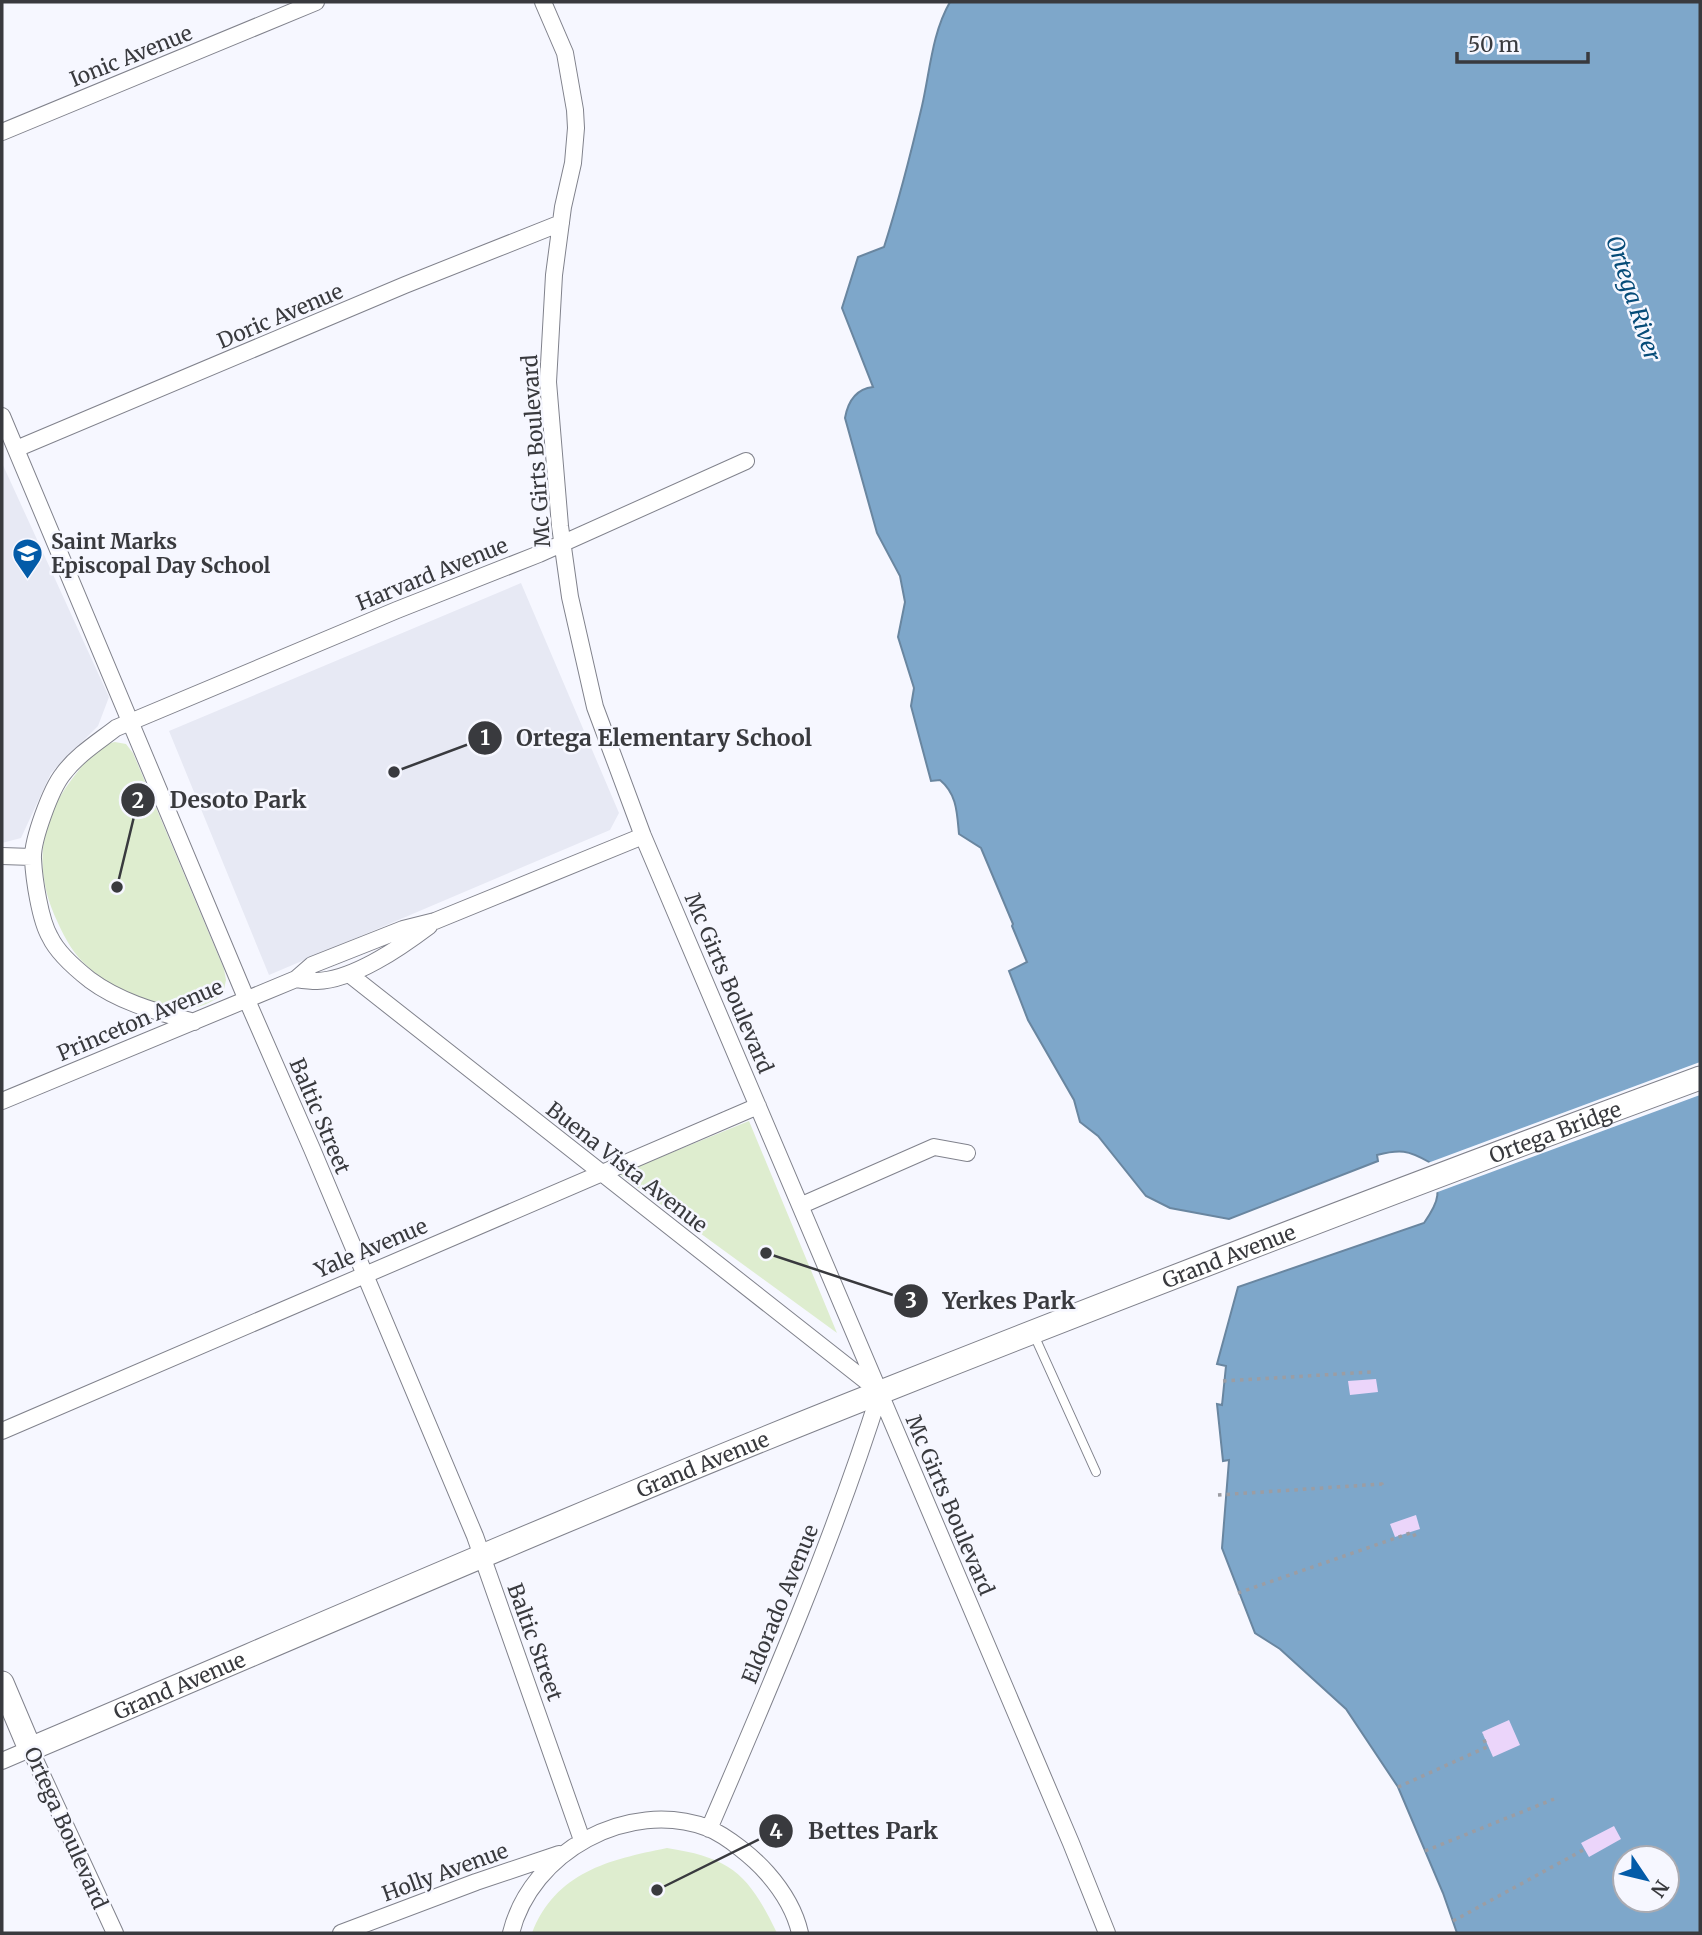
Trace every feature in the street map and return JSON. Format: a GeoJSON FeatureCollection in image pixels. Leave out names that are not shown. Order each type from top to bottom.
{"type":"FeatureCollection","features":[{"type":"Feature","properties":{"kind":"main road","name":"Ortega Bridge"},"geometry":{"type":"LineString","coordinates":[[1410,1185],[1700,1078]]}},
{"type":"Feature","properties":{"kind":"main road","name":"Grand Avenue"},"geometry":{"type":"LineString","coordinates":[[30,1749],[880,1392],[1410,1185]]}},
{"type":"Feature","properties":{"kind":"main road","name":"Ortega Boulevard"},"geometry":{"type":"LineString","coordinates":[[2,1683],[30,1749]]}},
{"type":"Feature","properties":{"kind":"street","name":"Ionic Avenue"},"geometry":{"type":"LineString","coordinates":[[2,132],[316,2]]}},
{"type":"Feature","properties":{"kind":"street","name":"Mc Girts Boulevard"},"geometry":{"type":"LineString","coordinates":[[543,2],[565,52],[575,110],[573,163],[554,275],[548,382],[562,543],[570,597],[596,707],[643,836],[802,1205],[901,1447],[1072,1843],[1107,1933]]}},
{"type":"Feature","properties":{"kind":"street","name":"Doric Avenue"},"geometry":{"type":"LineString","coordinates":[[16,449],[405,285],[561,223]]}},
{"type":"Feature","properties":{"kind":"street","name":"Baltic Street"},"geometry":{"type":"LineString","coordinates":[[2,416],[470,1523],[582,1840]]}},
{"type":"Feature","properties":{"kind":"street","name":"Harvard Avenue"},"geometry":{"type":"LineString","coordinates":[[32,857],[46,807],[64,773],[89,748],[116,728],[562,543],[746,461]]}},
{"type":"Feature","properties":{"kind":"street","name":"Princeton Avenue"},"geometry":{"type":"LineString","coordinates":[[2,1101],[296,979],[312,965],[403,929],[435,921],[643,836]]}},
{"type":"Feature","properties":{"kind":"street"},"geometry":{"type":"LineString","coordinates":[[2,856],[32,857],[41,910],[49,937],[64,956],[89,979],[127,1002],[194,1022]]}},
{"type":"Feature","properties":{"kind":"street","name":"Princeton Avenue"},"geometry":{"type":"LineString","coordinates":[[296,979],[319,981],[349,974],[404,945],[435,921]]}},
{"type":"Feature","properties":{"kind":"street","name":"Buena Vista Avenue"},"geometry":{"type":"LineString","coordinates":[[349,974],[880,1392]]}},
{"type":"Feature","properties":{"kind":"street","name":"Yale Avenue"},"geometry":{"type":"LineString","coordinates":[[2,1430],[758,1107]]}},
{"type":"Feature","properties":{"kind":"street"},"geometry":{"type":"LineString","coordinates":[[802,1205],[934,1147],[967,1153]]}},
{"type":"Feature","properties":{"kind":"street","name":"Eldorado Avenue"},"geometry":{"type":"LineString","coordinates":[[709,1829],[755,1724],[852,1481],[880,1392]]}},
{"type":"Feature","properties":{"kind":"street","name":"Grand Avenue"},"geometry":{"type":"LineString","coordinates":[[2,1761],[30,1749]]}},
{"type":"Feature","properties":{"kind":"street","name":"Ortega Boulevard"},"geometry":{"type":"LineString","coordinates":[[30,1749],[115,1933]]}},
{"type":"Feature","properties":{"kind":"street"},"geometry":{"type":"LineString","coordinates":[[511,1933],[515,1915],[529,1890],[564,1853],[582,1840],[614,1828],[666,1821],[709,1829],[747,1854],[774,1881],[786,1899],[800,1933]]}},
{"type":"Feature","properties":{"kind":"street","name":"Holly Avenue"},"geometry":{"type":"LineString","coordinates":[[341,1933],[564,1853]]}},
{"type":"Feature","properties":{"kind":"lane"},"geometry":{"type":"LineString","coordinates":[[1033,1332],[1096,1472]]}},
{"type":"Feature","properties":{"kind":"path"},"geometry":{"type":"LineString","coordinates":[[1223,1381],[1372,1372]]}},
{"type":"Feature","properties":{"kind":"path"},"geometry":{"type":"LineString","coordinates":[[1218,1495],[1382,1484],[1382,1489]]}},
{"type":"Feature","properties":{"kind":"path"},"geometry":{"type":"LineString","coordinates":[[1238,1593],[1413,1532],[1417,1541]]}},
{"type":"Feature","properties":{"kind":"path"},"geometry":{"type":"LineString","coordinates":[[1398,1787],[1487,1748],[1482,1735]]}},
{"type":"Feature","properties":{"kind":"path"},"geometry":{"type":"LineString","coordinates":[[1425,1851],[1554,1799]]}},
{"type":"Feature","properties":{"kind":"path"},"geometry":{"type":"LineString","coordinates":[[1453,1921],[1584,1849]]}},
{"type":"Feature","properties":{"kind":"shaded area","name":"Saint Marks Episcopal Day School"},"geometry":{"type":"Polygon","coordinates":[[[2,463],[109,697],[98,726],[51,773],[21,838],[2,843],[2,463]]]}},
{"type":"Feature","properties":{"kind":"shaded area"},"geometry":{"type":"Polygon","coordinates":[[[521,583],[619,813],[610,830],[269,975],[169,731],[521,583]]]}},
{"type":"Feature","properties":{"kind":"green space"},"geometry":{"type":"Polygon","coordinates":[[[115,742],[126,744],[133,753],[224,969],[226,980],[223,994],[194,1008],[164,1005],[114,986],[101,977],[83,963],[71,947],[50,904],[45,886],[43,849],[52,813],[60,796],[86,762],[96,751],[115,742]]]}},
{"type":"Feature","properties":{"kind":"green space"},"geometry":{"type":"Polygon","coordinates":[[[749,1121],[837,1333],[619,1174],[749,1121]]]}},
{"type":"Feature","properties":{"kind":"green space"},"geometry":{"type":"Polygon","coordinates":[[[667,1848],[708,1857],[736,1872],[757,1897],[777,1933],[532,1933],[542,1912],[570,1882],[605,1864],[667,1848]]]}},
{"type":"Feature","properties":{"kind":"water","name":"Ortega River"},"geometry":{"type":"Polygon","coordinates":[[[950,2],[1700,2],[1700,1933],[1457,1933],[1398,1787],[1346,1709],[1280,1649],[1255,1633],[1222,1548],[1229,1460],[1223,1461],[1217,1404],[1222,1405],[1226,1366],[1217,1364],[1238,1287],[1424,1223],[1437,1200],[1437,1187],[1429,1162],[1409,1153],[1392,1152],[1377,1155],[1378,1161],[1229,1219],[1170,1208],[1146,1196],[1098,1136],[1080,1122],[1074,1100],[1028,1020],[1009,971],[1027,962],[1013,924],[981,848],[959,834],[955,804],[950,791],[940,780],[931,781],[911,706],[914,688],[898,637],[905,602],[900,576],[877,533],[845,418],[854,397],[862,390],[873,387],[842,308],[858,257],[884,247],[909,159],[939,26],[950,2]]]}},
{"type":"Feature","properties":{"kind":"pier"},"geometry":{"type":"Polygon","coordinates":[[[1700,1062],[1700,1095],[1435,1193],[1425,1164],[1700,1062]]]}},
{"type":"Feature","properties":{"kind":"building"},"geometry":{"type":"Polygon","coordinates":[[[1376,1379],[1378,1392],[1350,1395],[1348,1381],[1376,1379]]]}},
{"type":"Feature","properties":{"kind":"building"},"geometry":{"type":"Polygon","coordinates":[[[1416,1515],[1420,1529],[1395,1537],[1390,1524],[1416,1515]]]}},
{"type":"Feature","properties":{"kind":"building"},"geometry":{"type":"Polygon","coordinates":[[[1509,1720],[1520,1745],[1493,1757],[1482,1732],[1509,1720]]]}},
{"type":"Feature","properties":{"kind":"building"},"geometry":{"type":"Polygon","coordinates":[[[1614,1826],[1621,1839],[1589,1857],[1581,1843],[1614,1826]]]}},
{"type":"Feature","properties":{"kind":"place","name":"Saint Marks Episcopal Day School"},"geometry":{"type":"Point","coordinates":[28,580]}},
{"type":"Feature","properties":{"kind":"place","name":"Ortega Elementary School"},"geometry":{"type":"Point","coordinates":[394,772]}},
{"type":"Feature","properties":{"kind":"place","name":"Desoto Park"},"geometry":{"type":"Point","coordinates":[117,887]}},
{"type":"Feature","properties":{"kind":"place","name":"Yerkes Park"},"geometry":{"type":"Point","coordinates":[766,1253]}},
{"type":"Feature","properties":{"kind":"place","name":"Bettes Park"},"geometry":{"type":"Point","coordinates":[657,1890]}}]}
